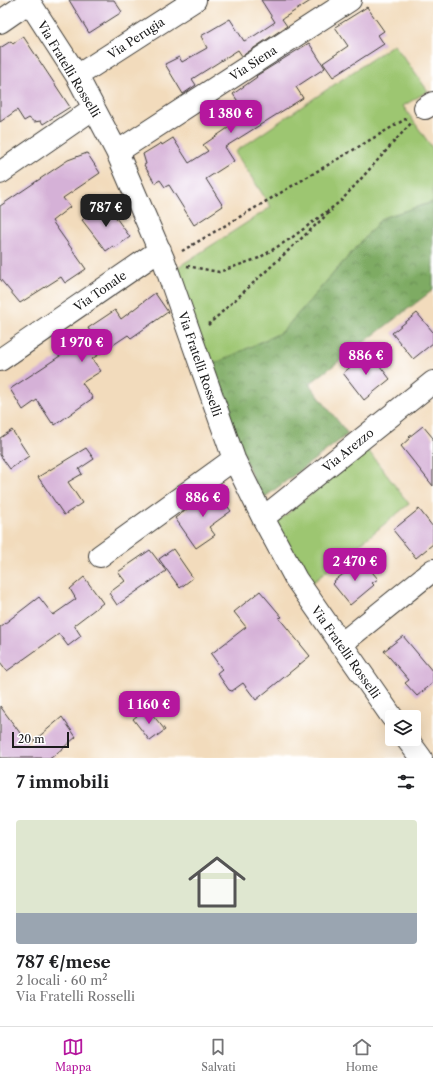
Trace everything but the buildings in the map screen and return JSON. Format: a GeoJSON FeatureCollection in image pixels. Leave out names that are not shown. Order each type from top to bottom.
{"type":"FeatureCollection","features":[{"type":"Feature","properties":{"kind":"street","name":"Via Perugia"},"geometry":{"type":"LineString","coordinates":[[77,76],[195,0]]}},
{"type":"Feature","properties":{"kind":"street","name":"Via Siena"},"geometry":{"type":"LineString","coordinates":[[117,152],[350,0]]}},
{"type":"Feature","properties":{"kind":"street","name":"Via Fratelli Rosselli"},"geometry":{"type":"LineString","coordinates":[[29,1],[77,76],[117,152],[162,255],[234,459],[263,518],[296,579],[340,645],[386,710]]}},
{"type":"Feature","properties":{"kind":"street"},"geometry":{"type":"LineString","coordinates":[[0,22],[29,1]]}},
{"type":"Feature","properties":{"kind":"street"},"geometry":{"type":"LineString","coordinates":[[0,173],[94,108]]}},
{"type":"Feature","properties":{"kind":"street","name":"Via Tonale"},"geometry":{"type":"LineString","coordinates":[[0,360],[162,255]]}},
{"type":"Feature","properties":{"kind":"street","name":"Via Arezzo"},"geometry":{"type":"LineString","coordinates":[[263,518],[433,382]]}},
{"type":"Feature","properties":{"kind":"street"},"geometry":{"type":"LineString","coordinates":[[100,556],[234,459]]}},
{"type":"Feature","properties":{"kind":"street"},"geometry":{"type":"LineString","coordinates":[[340,645],[433,570]]}},
{"type":"Feature","properties":{"kind":"street"},"geometry":{"type":"LineString","coordinates":[[412,746],[421,758]]}},
{"type":"Feature","properties":{"kind":"path"},"geometry":{"type":"LineString","coordinates":[[193,340],[341,201],[429,105]]}},
{"type":"Feature","properties":{"kind":"path"},"geometry":{"type":"LineString","coordinates":[[162,255],[429,105]]}},
{"type":"Feature","properties":{"kind":"path"},"geometry":{"type":"LineString","coordinates":[[162,255],[219,272],[259,258],[290,239],[341,201]]}},
{"type":"Feature","properties":{"kind":"green space"},"geometry":{"type":"Polygon","coordinates":[[[394,44],[428,91],[403,106],[433,149],[433,202],[382,218],[282,332],[210,366],[175,269],[271,207],[235,152],[394,44]]]}},
{"type":"Feature","properties":{"kind":"green space"},"geometry":{"type":"Polygon","coordinates":[[[433,202],[433,290],[309,384],[348,434],[261,500],[210,366],[282,332],[382,218],[433,202]]]}},
{"type":"Feature","properties":{"kind":"green space"},"geometry":{"type":"Polygon","coordinates":[[[367,449],[409,504],[311,584],[276,523],[367,449]]]}}]}
